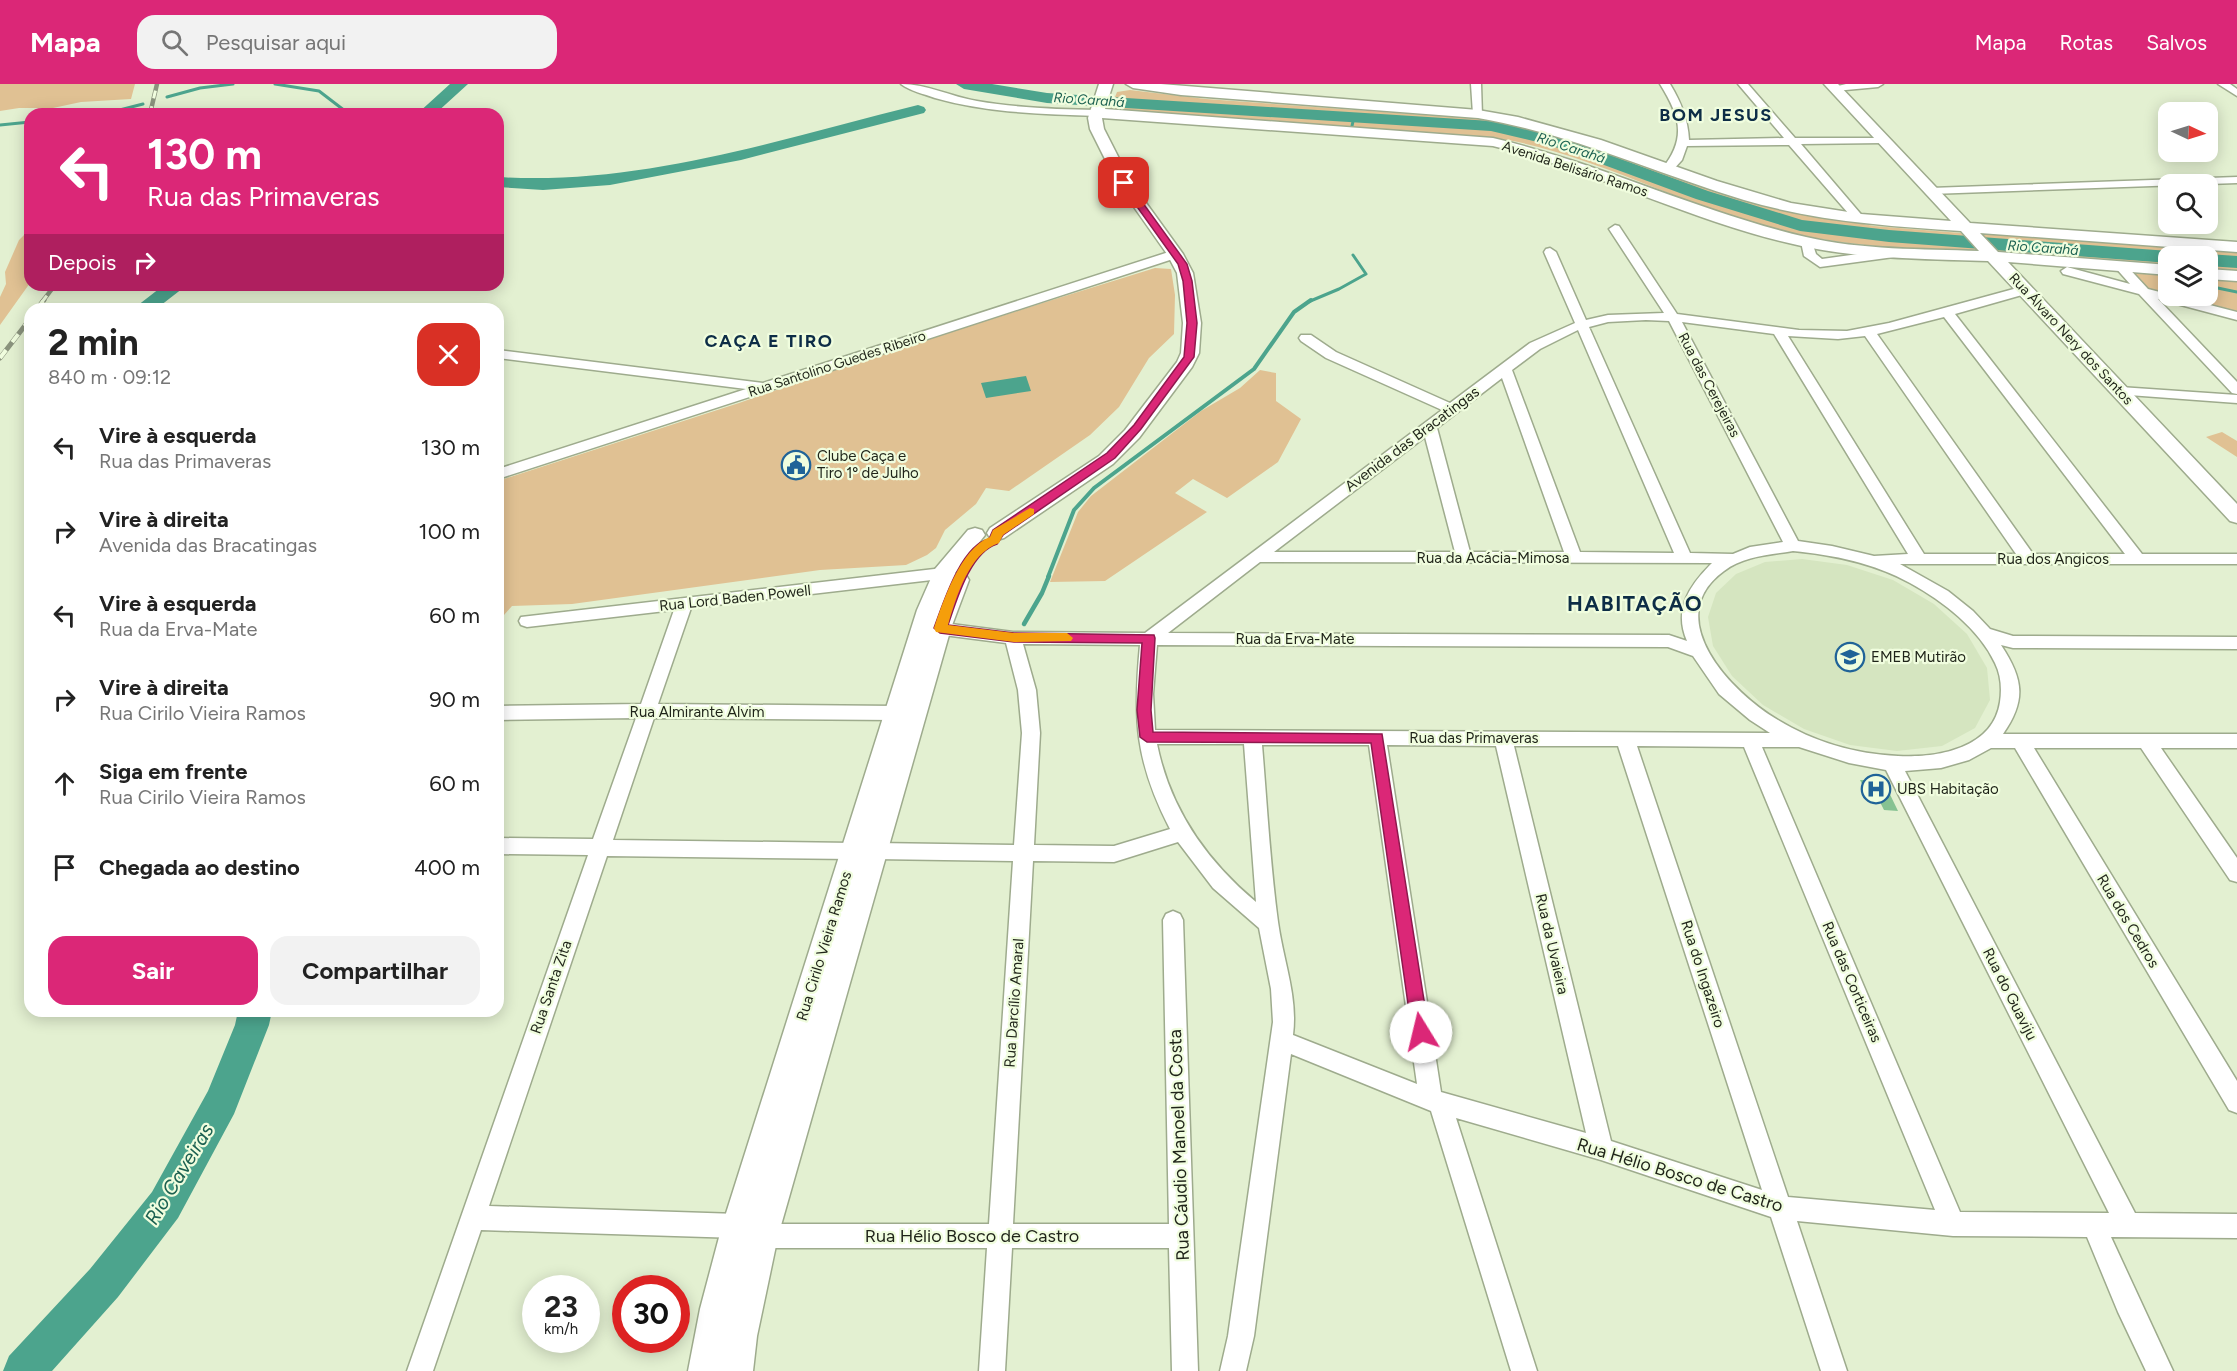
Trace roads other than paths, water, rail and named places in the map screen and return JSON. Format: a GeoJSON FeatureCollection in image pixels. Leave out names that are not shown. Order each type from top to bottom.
{"type":"FeatureCollection","features":[{"type":"Feature","properties":{"kind":"main road","name":"Avenida Belisário Ramos"},"geometry":{"type":"LineString","coordinates":[[1132,84],[1181,91],[1478,114],[1541,125],[1764,201],[1859,219],[1970,232],[2237,247]]}},
{"type":"Feature","properties":{"kind":"main road","name":"Rua Álvaro Nery dos Santos"},"geometry":{"type":"LineString","coordinates":[[1833,86],[2237,516]]}},
{"type":"Feature","properties":{"kind":"main road"},"geometry":{"type":"LineString","coordinates":[[1097,111],[1105,87]]}},
{"type":"Feature","properties":{"kind":"main road","name":"Avenida Belisário Ramos"},"geometry":{"type":"LineString","coordinates":[[1097,111],[1493,142],[1535,152],[1727,220],[1808,242],[1894,253],[1990,254],[2158,269]]}},
{"type":"Feature","properties":{"kind":"main road","name":"Rua Cirilo Vieira Ramos"},"geometry":{"type":"LineString","coordinates":[[705,1371],[717,1309],[750,1231],[932,627],[943,574],[985,535],[1111,456],[1132,434],[1186,363],[1190,353],[1192,334],[1187,281],[1182,264],[1116,169],[1097,129],[1097,111]]}},
{"type":"Feature","properties":{"kind":"main road"},"geometry":{"type":"LineString","coordinates":[[2011,275],[2120,266]]}},
{"type":"Feature","properties":{"kind":"main road"},"geometry":{"type":"LineString","coordinates":[[2218,275],[2237,276]]}},
{"type":"Feature","properties":{"kind":"main road","name":"Rua Cirilo Vieira Ramos"},"geometry":{"type":"LineString","coordinates":[[864,851],[896,713],[932,627],[985,535]]}},
{"type":"Feature","properties":{"kind":"main road","name":"Rua Cirilo Vieira Ramos"},"geometry":{"type":"LineString","coordinates":[[736,1371],[750,1231]]}},
{"type":"Feature","properties":{"kind":"street","name":"Avenida Belisário Ramos"},"geometry":{"type":"LineString","coordinates":[[906,84],[935,95],[976,104],[1097,111]]}},
{"type":"Feature","properties":{"kind":"street"},"geometry":{"type":"LineString","coordinates":[[1476,84],[1478,114]]}},
{"type":"Feature","properties":{"kind":"street"},"geometry":{"type":"LineString","coordinates":[[1665,84],[1680,114],[1684,143],[1682,155],[1668,169]]}},
{"type":"Feature","properties":{"kind":"street"},"geometry":{"type":"LineString","coordinates":[[1743,84],[1859,219]]}},
{"type":"Feature","properties":{"kind":"street"},"geometry":{"type":"LineString","coordinates":[[1833,86],[1878,84]]}},
{"type":"Feature","properties":{"kind":"street"},"geometry":{"type":"LineString","coordinates":[[2223,84],[2237,93]]}},
{"type":"Feature","properties":{"kind":"street"},"geometry":{"type":"LineString","coordinates":[[1684,143],[1883,140]]}},
{"type":"Feature","properties":{"kind":"street"},"geometry":{"type":"LineString","coordinates":[[1931,191],[2237,180]]}},
{"type":"Feature","properties":{"kind":"street","name":"Rua das Cerejeiras"},"geometry":{"type":"LineString","coordinates":[[1615,229],[1673,317],[1793,546]]}},
{"type":"Feature","properties":{"kind":"street"},"geometry":{"type":"LineString","coordinates":[[1550,252],[1684,558]]}},
{"type":"Feature","properties":{"kind":"street","name":"Rua Santolino Guedes Ribeiro"},"geometry":{"type":"LineString","coordinates":[[504,472],[1175,254]]}},
{"type":"Feature","properties":{"kind":"street"},"geometry":{"type":"LineString","coordinates":[[2120,266],[2237,390]]}},
{"type":"Feature","properties":{"kind":"street"},"geometry":{"type":"LineString","coordinates":[[2067,271],[2237,316]]}},
{"type":"Feature","properties":{"kind":"street","name":"Avenida das Bracatingas"},"geometry":{"type":"LineString","coordinates":[[1149,638],[1505,368],[1548,337],[1581,323],[1626,315],[1673,317],[1824,335],[1869,332],[1947,313],[2025,290]]}},
{"type":"Feature","properties":{"kind":"street"},"geometry":{"type":"LineString","coordinates":[[1947,313],[2138,559]]}},
{"type":"Feature","properties":{"kind":"street"},"geometry":{"type":"LineString","coordinates":[[1779,330],[1919,559]]}},
{"type":"Feature","properties":{"kind":"street"},"geometry":{"type":"LineString","coordinates":[[1869,332],[2028,559]]}},
{"type":"Feature","properties":{"kind":"street"},"geometry":{"type":"LineString","coordinates":[[1306,338],[1331,355],[1452,409]]}},
{"type":"Feature","properties":{"kind":"street"},"geometry":{"type":"LineString","coordinates":[[504,355],[765,387]]}},
{"type":"Feature","properties":{"kind":"street"},"geometry":{"type":"LineString","coordinates":[[1505,368],[1574,558]]}},
{"type":"Feature","properties":{"kind":"street"},"geometry":{"type":"LineString","coordinates":[[2120,391],[2237,399]]}},
{"type":"Feature","properties":{"kind":"street"},"geometry":{"type":"LineString","coordinates":[[1429,426],[1464,558]]}},
{"type":"Feature","properties":{"kind":"street"},"geometry":{"type":"LineString","coordinates":[[1793,546],[1830,549],[1869,559],[1905,573],[1946,597],[1986,634],[2007,672],[2010,691],[2009,710],[2001,726],[1988,741],[1970,752],[1947,760],[1921,764],[1892,764],[1846,756],[1801,740],[1756,715],[1721,684],[1699,652],[1691,630],[1692,604],[1701,580],[1730,558],[1770,547],[1793,546]]}},
{"type":"Feature","properties":{"kind":"street","name":"Rua da Acácia-Mimosa"},"geometry":{"type":"LineString","coordinates":[[1256,557],[1730,558]]}},
{"type":"Feature","properties":{"kind":"street","name":"Rua dos Angicos"},"geometry":{"type":"LineString","coordinates":[[1869,559],[2237,559]]}},
{"type":"Feature","properties":{"kind":"street","name":"Rua Lord Baden Powell"},"geometry":{"type":"LineString","coordinates":[[527,621],[943,574]]}},
{"type":"Feature","properties":{"kind":"street","name":"Rua Santa Zita"},"geometry":{"type":"LineString","coordinates":[[420,1371],[684,604]]}},
{"type":"Feature","properties":{"kind":"street","name":"Rua da Erva-Mate"},"geometry":{"type":"LineString","coordinates":[[932,627],[1014,638],[1669,641],[1680,638],[1691,630]]}},
{"type":"Feature","properties":{"kind":"street"},"geometry":{"type":"LineString","coordinates":[[1986,634],[2013,642],[2237,643]]}},
{"type":"Feature","properties":{"kind":"street","name":"Rua Darcílio Amaral"},"geometry":{"type":"LineString","coordinates":[[992,1371],[1030,710],[1014,638]]}},
{"type":"Feature","properties":{"kind":"street"},"geometry":{"type":"LineString","coordinates":[[1149,638],[1144,710],[1147,737],[1166,799],[1182,833],[1219,882],[1268,924]]}},
{"type":"Feature","properties":{"kind":"street","name":"Rua da Erva-Mate"},"geometry":{"type":"LineString","coordinates":[[1669,641],[1699,652]]}},
{"type":"Feature","properties":{"kind":"street"},"geometry":{"type":"LineString","coordinates":[[1998,652],[2013,642]]}},
{"type":"Feature","properties":{"kind":"street","name":"Rua Almirante Alvim"},"geometry":{"type":"LineString","coordinates":[[504,713],[647,711],[896,713]]}},
{"type":"Feature","properties":{"kind":"street","name":"Rua das Primaveras"},"geometry":{"type":"LineString","coordinates":[[1147,737],[1801,740]]}},
{"type":"Feature","properties":{"kind":"street"},"geometry":{"type":"LineString","coordinates":[[1233,1371],[1241,1336],[1283,1041],[1284,1005],[1268,924],[1252,737]]}},
{"type":"Feature","properties":{"kind":"street"},"geometry":{"type":"LineString","coordinates":[[1377,738],[1436,1101],[1524,1371]]}},
{"type":"Feature","properties":{"kind":"street","name":"Rua da Uvaieira"},"geometry":{"type":"LineString","coordinates":[[1503,738],[1601,1149]]}},
{"type":"Feature","properties":{"kind":"street","name":"Rua do Ingazeiro"},"geometry":{"type":"LineString","coordinates":[[1625,739],[1834,1371]]}},
{"type":"Feature","properties":{"kind":"street","name":"Rua das Corticeiras"},"geometry":{"type":"LineString","coordinates":[[1750,739],[1953,1224]]}},
{"type":"Feature","properties":{"kind":"street"},"geometry":{"type":"LineString","coordinates":[[1988,741],[2237,741]]}},
{"type":"Feature","properties":{"kind":"street","name":"Rua dos Cedros"},"geometry":{"type":"LineString","coordinates":[[2020,741],[2237,1102]]}},
{"type":"Feature","properties":{"kind":"street"},"geometry":{"type":"LineString","coordinates":[[2146,741],[2237,874]]}},
{"type":"Feature","properties":{"kind":"street","name":"Rua do Guaviju"},"geometry":{"type":"LineString","coordinates":[[1892,764],[2128,1225]]}},
{"type":"Feature","properties":{"kind":"street"},"geometry":{"type":"LineString","coordinates":[[504,846],[1114,854],[1182,833]]}},
{"type":"Feature","properties":{"kind":"street","name":"Rua Cáudio Manoel da Costa"},"geometry":{"type":"LineString","coordinates":[[1173,920],[1185,1371]]}},
{"type":"Feature","properties":{"kind":"street","name":"Rua Hélio Bosco de Castro"},"geometry":{"type":"LineString","coordinates":[[1283,1041],[1436,1101],[1601,1149],[1780,1208],[1953,1224],[2237,1226]]}},
{"type":"Feature","properties":{"kind":"street","name":"Rua Hélio Bosco de Castro"},"geometry":{"type":"LineString","coordinates":[[471,1218],[750,1231],[1000,1236],[1181,1236]]}},
{"type":"Feature","properties":{"kind":"street"},"geometry":{"type":"LineString","coordinates":[[2094,1225],[2127,1303],[2160,1371]]}},
{"type":"Feature","properties":{"kind":"water"},"geometry":{"type":"Polygon","coordinates":[[[1026,376],[1031,391],[986,398],[981,383],[1026,376]]]}},
{"type":"Feature","properties":{"kind":"waterway"},"geometry":{"type":"LineString","coordinates":[[167,97],[200,88],[233,84]]}},
{"type":"Feature","properties":{"kind":"waterway"},"geometry":{"type":"LineString","coordinates":[[275,84],[319,91],[341,108]]}},
{"type":"Feature","properties":{"kind":"waterway","name":"Rio Caveiras"},"geometry":{"type":"LineString","coordinates":[[432,108],[460,84]]}},
{"type":"Feature","properties":{"kind":"waterway","name":"Rio Carahá"},"geometry":{"type":"LineString","coordinates":[[964,84],[1047,98],[1491,126],[1555,141],[1702,195],[1800,225],[1889,236],[2158,256]]}},
{"type":"Feature","properties":{"kind":"waterway"},"geometry":{"type":"LineString","coordinates":[[127,108],[143,104]]}},
{"type":"Feature","properties":{"kind":"waterway"},"geometry":{"type":"LineString","coordinates":[[504,182],[543,185],[610,180],[741,155],[918,110]]}},
{"type":"Feature","properties":{"kind":"waterway"},"geometry":{"type":"LineString","coordinates":[[1352,126],[1354,117]]}},
{"type":"Feature","properties":{"kind":"waterway"},"geometry":{"type":"LineString","coordinates":[[0,125],[24,123]]}},
{"type":"Feature","properties":{"kind":"waterway"},"geometry":{"type":"LineString","coordinates":[[1308,302],[1366,274],[1353,255]]}},
{"type":"Feature","properties":{"kind":"waterway","name":"Rio Carahá"},"geometry":{"type":"LineString","coordinates":[[2218,261],[2237,262]]}},
{"type":"Feature","properties":{"kind":"waterway"},"geometry":{"type":"LineString","coordinates":[[2218,288],[2237,292]]}},
{"type":"Feature","properties":{"kind":"waterway","name":"Rio Caveiras"},"geometry":{"type":"LineString","coordinates":[[152,303],[168,291]]}},
{"type":"Feature","properties":{"kind":"waterway"},"geometry":{"type":"LineString","coordinates":[[1048,577],[1074,510],[1094,488],[1254,369],[1294,312],[1308,302]]}},
{"type":"Feature","properties":{"kind":"waterway"},"geometry":{"type":"LineString","coordinates":[[1024,624],[1049,576]]}},
{"type":"Feature","properties":{"kind":"waterway","name":"Rio Caveiras"},"geometry":{"type":"LineString","coordinates":[[24,1371],[104,1283],[165,1205],[221,1102],[254,1017]]}},
{"type":"Feature","properties":{"kind":"railway"},"geometry":{"type":"LineString","coordinates":[[151,108],[157,84]]}},
{"type":"Feature","properties":{"kind":"railway"},"geometry":{"type":"LineString","coordinates":[[42,302],[50,291]]}},
{"type":"Feature","properties":{"kind":"railway"},"geometry":{"type":"LineString","coordinates":[[0,358],[24,327]]}},
{"type":"Feature","properties":{"kind":"place","name":"Clube Caça e Tiro 1º de Julho"},"geometry":{"type":"Point","coordinates":[796,465]}},
{"type":"Feature","properties":{"kind":"place","name":"EMEB Mutirão"},"geometry":{"type":"Point","coordinates":[1850,657]}},
{"type":"Feature","properties":{"kind":"place","name":"UBS Habitação"},"geometry":{"type":"Point","coordinates":[1876,789]}},
{"type":"Feature","properties":{"kind":"district","name":"BOM JESUS"},"geometry":{"type":"Point","coordinates":[1716,115]}},
{"type":"Feature","properties":{"kind":"district","name":"CAÇA E TIRO"},"geometry":{"type":"Point","coordinates":[769,341]}},
{"type":"Feature","properties":{"kind":"district","name":"HABITAÇÃO"},"geometry":{"type":"Point","coordinates":[1635,603]}}]}
